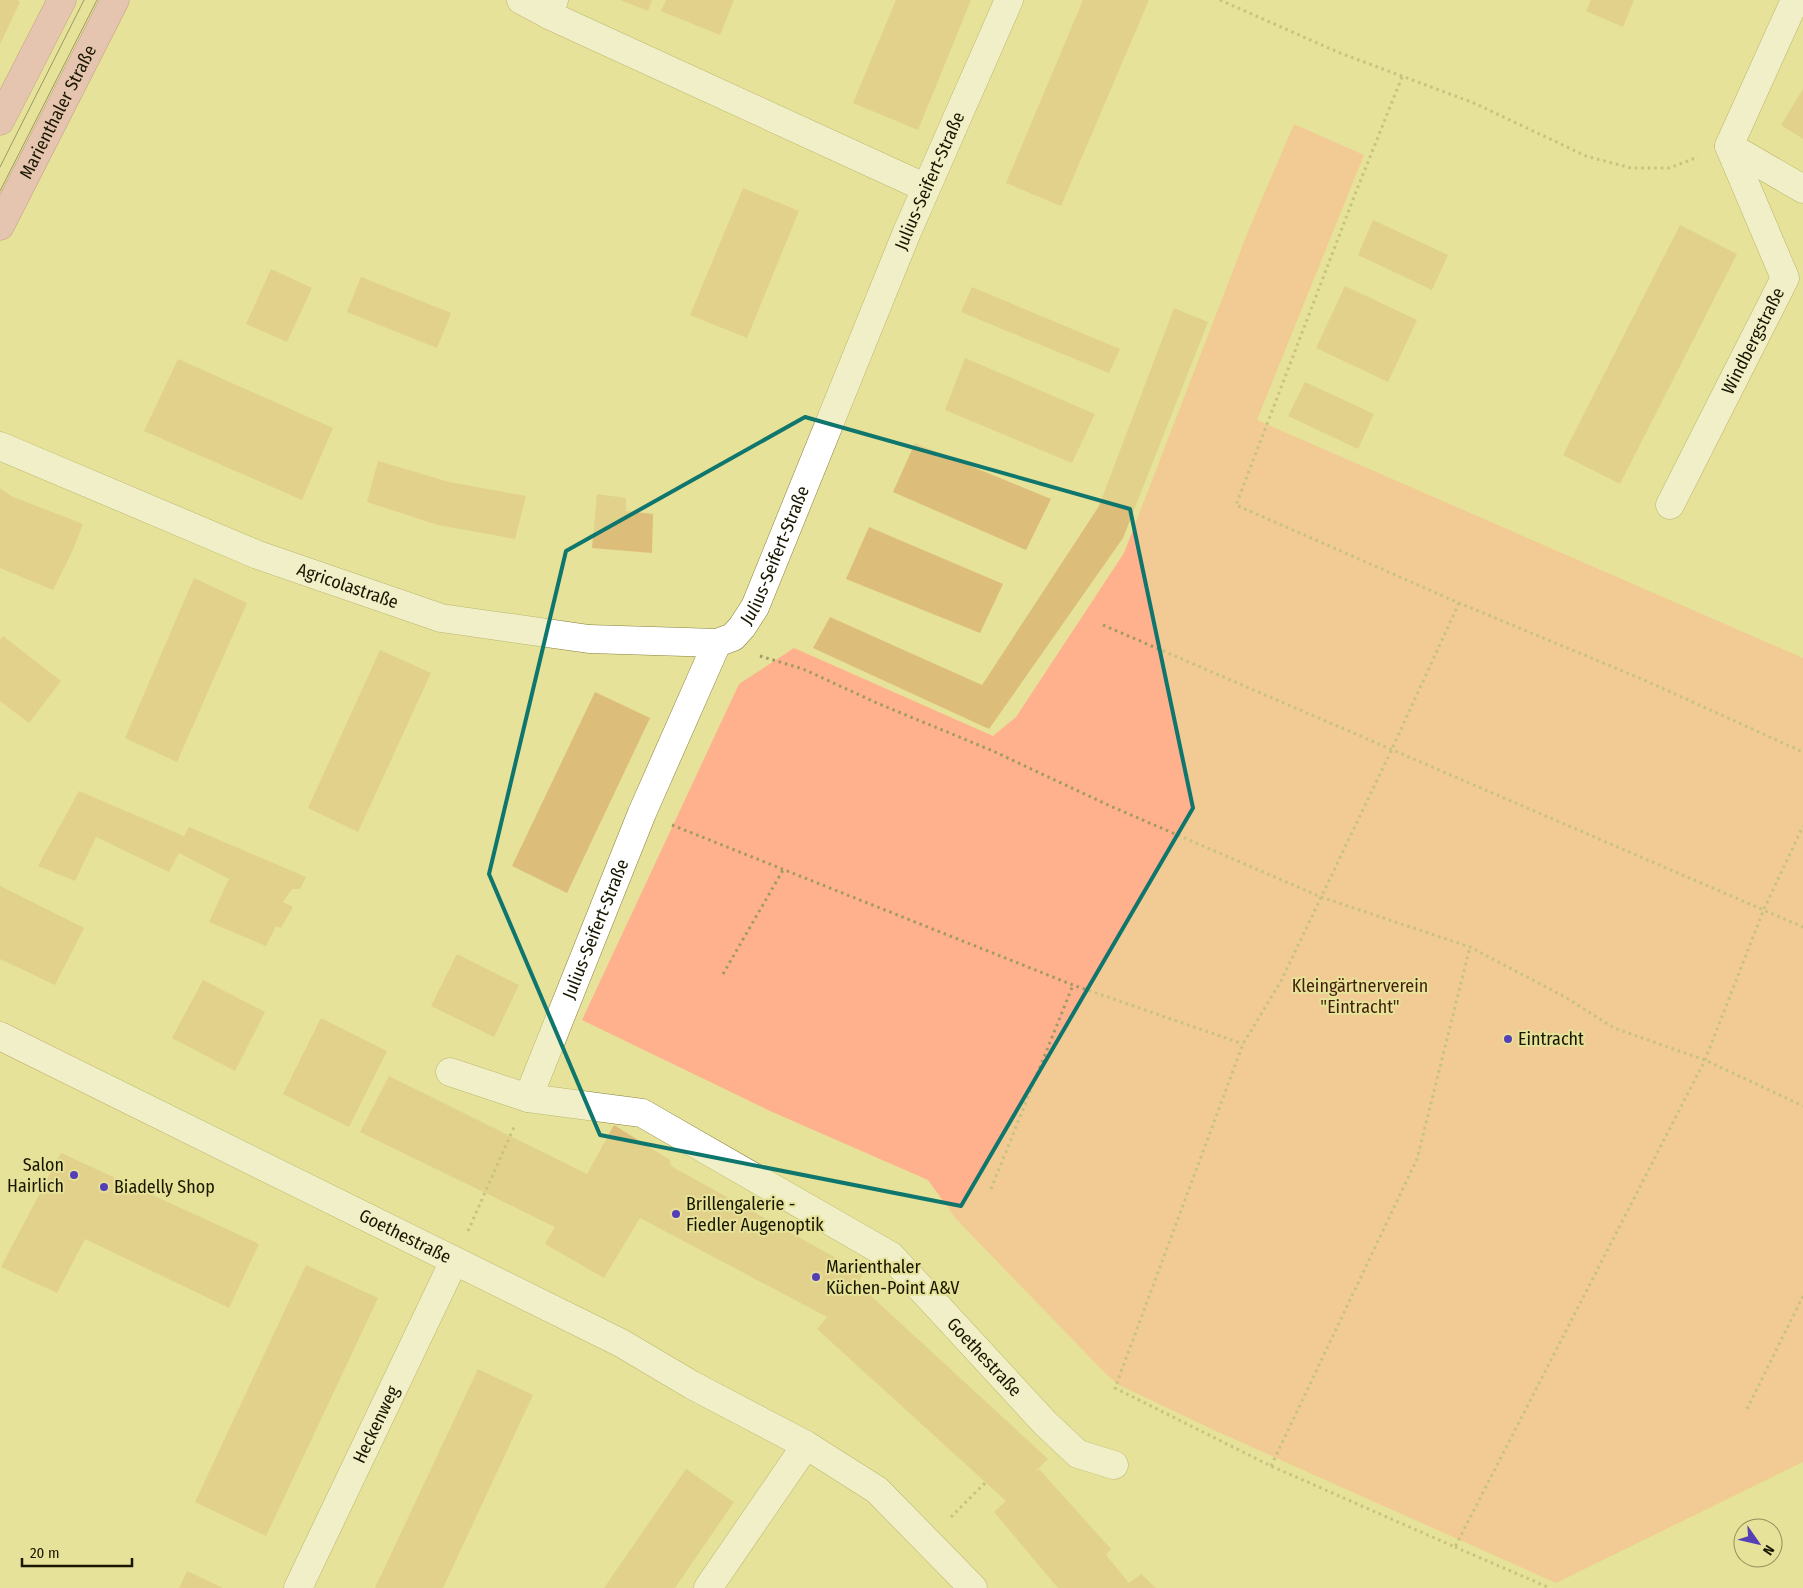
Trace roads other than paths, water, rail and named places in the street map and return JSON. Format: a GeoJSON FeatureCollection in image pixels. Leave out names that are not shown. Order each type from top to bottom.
{"type":"FeatureCollection","features":[{"type":"Feature","properties":{"kind":"main road"},"geometry":{"type":"LineString","coordinates":[[0,121],[62,0]]}},
{"type":"Feature","properties":{"kind":"main road","name":"Marienthaler Straße"},"geometry":{"type":"LineString","coordinates":[[0,226],[115,0]]}},
{"type":"Feature","properties":{"kind":"street"},"geometry":{"type":"LineString","coordinates":[[521,0],[552,8],[926,188]]}},
{"type":"Feature","properties":{"kind":"street","name":"Julius-Seifert-Straße"},"geometry":{"type":"LineString","coordinates":[[528,1098],[642,813],[716,644],[732,637],[742,627],[755,607],[926,188],[1009,0]]}},
{"type":"Feature","properties":{"kind":"street"},"geometry":{"type":"LineString","coordinates":[[1795,0],[1729,146],[1803,190]]}},
{"type":"Feature","properties":{"kind":"street","name":"Windbergstraße"},"geometry":{"type":"LineString","coordinates":[[1670,505],[1785,278],[1729,146]]}},
{"type":"Feature","properties":{"kind":"street","name":"Agricolastraße"},"geometry":{"type":"LineString","coordinates":[[0,446],[258,555],[441,618],[588,639],[716,644]]}},
{"type":"Feature","properties":{"kind":"street","name":"Goethestraße"},"geometry":{"type":"LineString","coordinates":[[0,1036],[621,1343],[692,1385],[806,1445],[877,1490],[973,1588]]}},
{"type":"Feature","properties":{"kind":"street","name":"Goethestraße"},"geometry":{"type":"LineString","coordinates":[[450,1072],[528,1098],[642,1113],[891,1256],[1045,1423],[1078,1454],[1114,1465]]}},
{"type":"Feature","properties":{"kind":"street","name":"Heckenweg"},"geometry":{"type":"LineString","coordinates":[[298,1588],[454,1261]]}},
{"type":"Feature","properties":{"kind":"street"},"geometry":{"type":"LineString","coordinates":[[708,1588],[806,1445]]}},
{"type":"Feature","properties":{"kind":"tram line"},"geometry":{"type":"LineString","coordinates":[[0,167],[84,0]]}},
{"type":"Feature","properties":{"kind":"tram line"},"geometry":{"type":"LineString","coordinates":[[0,191],[97,0]]}},
{"type":"Feature","properties":{"kind":"place","name":"Eintracht"},"geometry":{"type":"Point","coordinates":[1508,1039]}},
{"type":"Feature","properties":{"kind":"place","name":"Salon Hairlich"},"geometry":{"type":"Point","coordinates":[74,1175]}},
{"type":"Feature","properties":{"kind":"place","name":"Biadelly Shop"},"geometry":{"type":"Point","coordinates":[104,1187]}},
{"type":"Feature","properties":{"kind":"place","name":"Brillengalerie - Fiedler Augenoptik"},"geometry":{"type":"Point","coordinates":[676,1214]}},
{"type":"Feature","properties":{"kind":"place","name":"Marienthaler Küchen-Point A&V"},"geometry":{"type":"Point","coordinates":[816,1277]}},
{"type":"Feature","properties":{"kind":"park label","name":"Kleingärtnerverein \"Eintracht\""},"geometry":{"type":"Point","coordinates":[1360,996]}}]}
